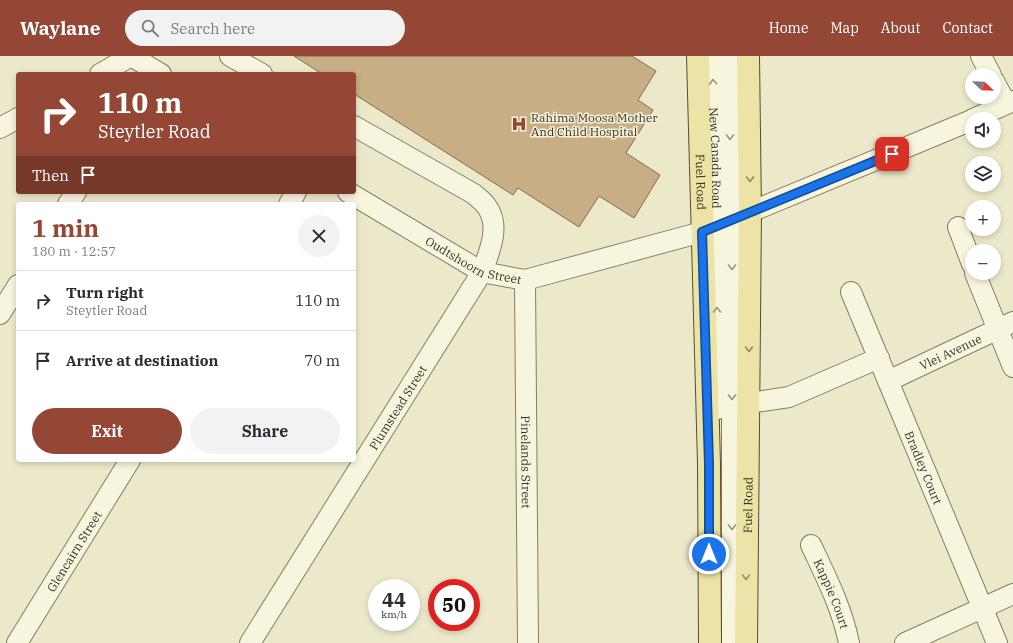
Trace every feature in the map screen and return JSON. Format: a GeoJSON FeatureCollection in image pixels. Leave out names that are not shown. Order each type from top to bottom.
{"type":"FeatureCollection","features":[{"type":"Feature","properties":{"kind":"main road","name":"Fuel Road"},"geometry":{"type":"LineString","coordinates":[[698,56],[725,223],[749,403],[746,643]]}},
{"type":"Feature","properties":{"kind":"main road","name":"Fuel Road"},"geometry":{"type":"LineString","coordinates":[[710,643],[709,464],[725,223],[748,56]]}},
{"type":"Feature","properties":{"kind":"street"},"geometry":{"type":"LineString","coordinates":[[103,72],[131,56],[154,72]]}},
{"type":"Feature","properties":{"kind":"street"},"geometry":{"type":"LineString","coordinates":[[230,56],[258,72]]}},
{"type":"Feature","properties":{"kind":"street","name":"New Canada Road"},"geometry":{"type":"LineString","coordinates":[[711,56],[725,223],[732,643]]}},
{"type":"Feature","properties":{"kind":"street","name":"New Canada Road"},"geometry":{"type":"LineString","coordinates":[[719,643],[729,56]]}},
{"type":"Feature","properties":{"kind":"street"},"geometry":{"type":"LineString","coordinates":[[981,56],[987,68]]}},
{"type":"Feature","properties":{"kind":"street"},"geometry":{"type":"LineString","coordinates":[[1001,91],[1010,103]]}},
{"type":"Feature","properties":{"kind":"street","name":"Oudtshoorn Street"},"geometry":{"type":"LineString","coordinates":[[989,112],[1010,103]]}},
{"type":"Feature","properties":{"kind":"street"},"geometry":{"type":"LineString","coordinates":[[0,128],[16,119]]}},
{"type":"Feature","properties":{"kind":"street","name":"Oudtshoorn Street"},"geometry":{"type":"LineString","coordinates":[[351,194],[482,272],[526,280],[725,223],[965,122]]}},
{"type":"Feature","properties":{"kind":"street","name":"Plumstead Street"},"geometry":{"type":"LineString","coordinates":[[250,643],[482,272],[494,234],[492,217],[487,207],[474,194],[356,127]]}},
{"type":"Feature","properties":{"kind":"street"},"geometry":{"type":"LineString","coordinates":[[958,227],[965,246]]}},
{"type":"Feature","properties":{"kind":"street","name":"Pinelands Street"},"geometry":{"type":"LineString","coordinates":[[526,280],[528,643]]}},
{"type":"Feature","properties":{"kind":"street"},"geometry":{"type":"LineString","coordinates":[[980,280],[1005,325],[1013,367]]}},
{"type":"Feature","properties":{"kind":"street"},"geometry":{"type":"LineString","coordinates":[[0,314],[16,288]]}},
{"type":"Feature","properties":{"kind":"street","name":"Bradley Court"},"geometry":{"type":"LineString","coordinates":[[851,292],[997,643]]}},
{"type":"Feature","properties":{"kind":"street","name":"Vlei Avenue"},"geometry":{"type":"LineString","coordinates":[[888,381],[1005,325]]}},
{"type":"Feature","properties":{"kind":"street"},"geometry":{"type":"LineString","coordinates":[[749,403],[789,397],[879,358]]}},
{"type":"Feature","properties":{"kind":"street","name":"Glencairn Street"},"geometry":{"type":"LineString","coordinates":[[17,643],[129,462]]}},
{"type":"Feature","properties":{"kind":"street","name":"Kappie Court"},"geometry":{"type":"LineString","coordinates":[[811,544],[845,621],[849,643]]}},
{"type":"Feature","properties":{"kind":"street"},"geometry":{"type":"LineString","coordinates":[[905,643],[1013,594]]}},
{"type":"Feature","properties":{"kind":"building"},"geometry":{"type":"Polygon","coordinates":[[[294,56],[632,56],[656,71],[638,100],[653,110],[626,153],[660,175],[634,218],[599,196],[579,227],[518,188],[513,195],[356,95],[356,72],[319,72],[294,56]]]}},
{"type":"Feature","properties":{"kind":"place","name":"Rahima Moosa Mother And Child Hospital"},"geometry":{"type":"Point","coordinates":[519,124]}},
{"type":"Feature","properties":{"kind":"route"},"geometry":{"type":"LineString","coordinates":[[709,554],[709,464],[702,232],[892,154]]}}]}
